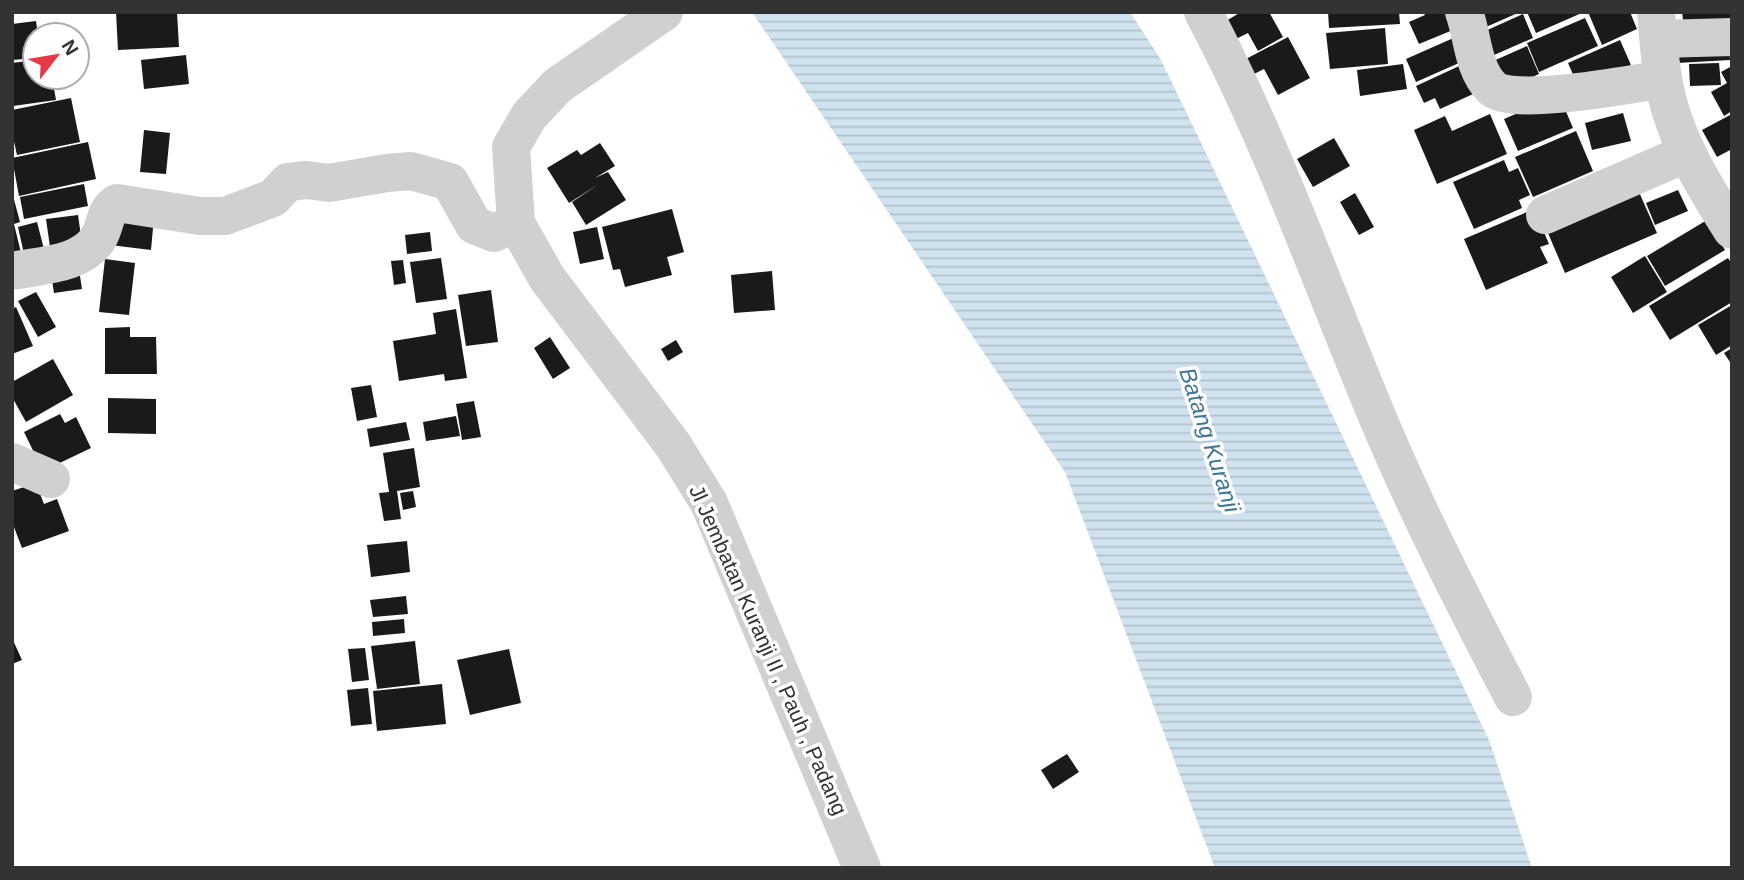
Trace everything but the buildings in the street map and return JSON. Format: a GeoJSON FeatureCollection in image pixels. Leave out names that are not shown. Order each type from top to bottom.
{"type":"FeatureCollection","features":[{"type":"Feature","properties":{"kind":"street","name":"Jl Jembatan Kuranji II , Pauh , Padang"},"geometry":{"type":"LineString","coordinates":[[664,12],[557,86],[529,116],[511,147],[516,223],[547,278],[673,444],[709,503],[862,868]]}},
{"type":"Feature","properties":{"kind":"street"},"geometry":{"type":"LineString","coordinates":[[1203,12],[1263,136],[1413,500],[1513,697]]}},
{"type":"Feature","properties":{"kind":"street"},"geometry":{"type":"LineString","coordinates":[[1464,12],[1479,67],[1491,87],[1501,93],[1526,95],[1598,90],[1663,79]]}},
{"type":"Feature","properties":{"kind":"street"},"geometry":{"type":"LineString","coordinates":[[1732,37],[1657,26],[1663,79],[1687,153],[1732,230]]}},
{"type":"Feature","properties":{"kind":"street"},"geometry":{"type":"LineString","coordinates":[[1545,215],[1687,153]]}},
{"type":"Feature","properties":{"kind":"street"},"geometry":{"type":"LineString","coordinates":[[12,271],[74,258],[88,251],[101,235],[108,209],[117,203],[200,216],[225,216],[273,198],[288,182],[306,180],[329,183],[411,171],[450,182],[461,204],[477,226],[494,233],[516,223]]}},
{"type":"Feature","properties":{"kind":"street"},"geometry":{"type":"LineString","coordinates":[[12,462],[51,479]]}},
{"type":"Feature","properties":{"kind":"water","name":"Batang Kuranji"},"geometry":{"type":"Polygon","coordinates":[[[752,12],[1130,12],[1161,60],[1489,740],[1532,868],[1215,868],[1065,472],[752,12]]]}}]}
